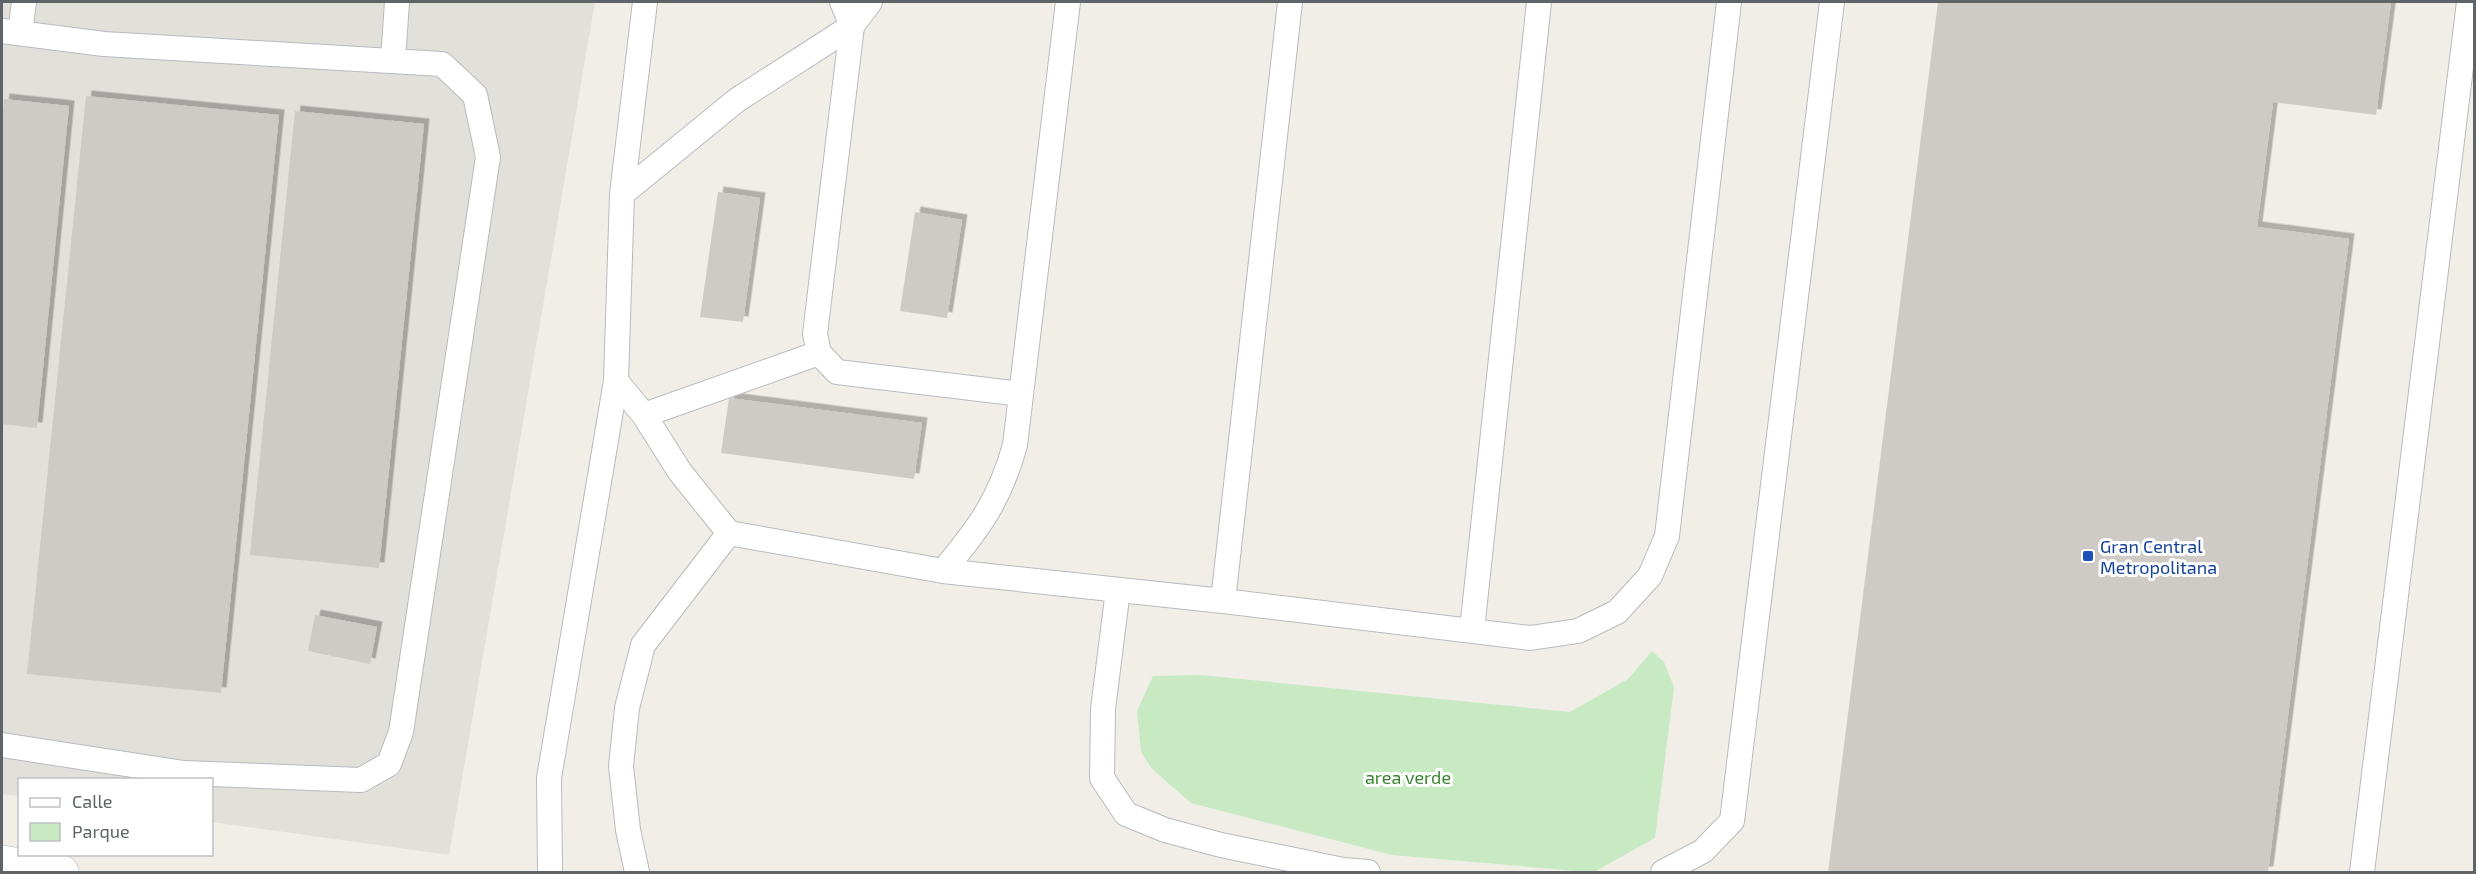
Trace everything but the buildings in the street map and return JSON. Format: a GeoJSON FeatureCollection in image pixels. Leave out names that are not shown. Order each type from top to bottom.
{"type":"FeatureCollection","features":[{"type":"Feature","properties":{"kind":"street"},"geometry":{"type":"LineString","coordinates":[[2,862],[62,873]]}},
{"type":"Feature","properties":{"kind":"lane"},"geometry":{"type":"LineString","coordinates":[[2,745],[184,773],[361,780],[388,764],[400,732],[488,157],[475,96],[442,64],[104,44],[11,32],[24,2]]}},
{"type":"Feature","properties":{"kind":"lane"},"geometry":{"type":"LineString","coordinates":[[393,60],[397,2]]}},
{"type":"Feature","properties":{"kind":"lane"},"geometry":{"type":"LineString","coordinates":[[550,873],[549,778],[616,381],[622,194],[645,2]]}},
{"type":"Feature","properties":{"kind":"lane"},"geometry":{"type":"LineString","coordinates":[[842,2],[852,26],[815,334],[819,353],[837,372],[1021,394]]}},
{"type":"Feature","properties":{"kind":"lane"},"geometry":{"type":"LineString","coordinates":[[622,194],[737,100],[852,26],[870,2]]}},
{"type":"Feature","properties":{"kind":"lane"},"geometry":{"type":"LineString","coordinates":[[943,571],[979,528],[1006,479],[1016,445],[1068,2]]}},
{"type":"Feature","properties":{"kind":"lane"},"geometry":{"type":"LineString","coordinates":[[1223,601],[1290,2]]}},
{"type":"Feature","properties":{"kind":"lane"},"geometry":{"type":"LineString","coordinates":[[1472,630],[1539,2]]}},
{"type":"Feature","properties":{"kind":"lane"},"geometry":{"type":"LineString","coordinates":[[616,381],[644,415],[680,472],[729,533],[943,571],[1223,601],[1530,638],[1578,631],[1617,612],[1650,576],[1667,536],[1729,2]]}},
{"type":"Feature","properties":{"kind":"lane"},"geometry":{"type":"LineString","coordinates":[[1663,873],[1703,851],[1732,821],[1832,2]]}},
{"type":"Feature","properties":{"kind":"lane"},"geometry":{"type":"LineString","coordinates":[[2362,873],[2469,2]]}},
{"type":"Feature","properties":{"kind":"lane"},"geometry":{"type":"LineString","coordinates":[[644,415],[819,353]]}},
{"type":"Feature","properties":{"kind":"lane"},"geometry":{"type":"LineString","coordinates":[[637,873],[628,830],[621,766],[627,708],[641,655],[644,645],[729,533]]}},
{"type":"Feature","properties":{"kind":"lane"},"geometry":{"type":"LineString","coordinates":[[1118,590],[1103,709],[1102,778],[1126,814],[1165,830],[1221,845],[1368,873]]}},
{"type":"Feature","properties":{"kind":"shaded area"},"geometry":{"type":"Polygon","coordinates":[[[2,2],[595,2],[449,855],[213,822],[213,778],[18,778],[18,796],[2,794],[2,2]]]}},
{"type":"Feature","properties":{"kind":"green space","name":"area verde"},"geometry":{"type":"Polygon","coordinates":[[[1652,651],[1664,662],[1674,687],[1655,838],[1594,872],[1392,855],[1191,803],[1152,769],[1141,752],[1137,711],[1153,676],[1201,675],[1570,712],[1628,679],[1652,651]]]}},
{"type":"Feature","properties":{"kind":"place","name":"Gran Central Metropolitana"},"geometry":{"type":"Point","coordinates":[2088,556]}}]}
